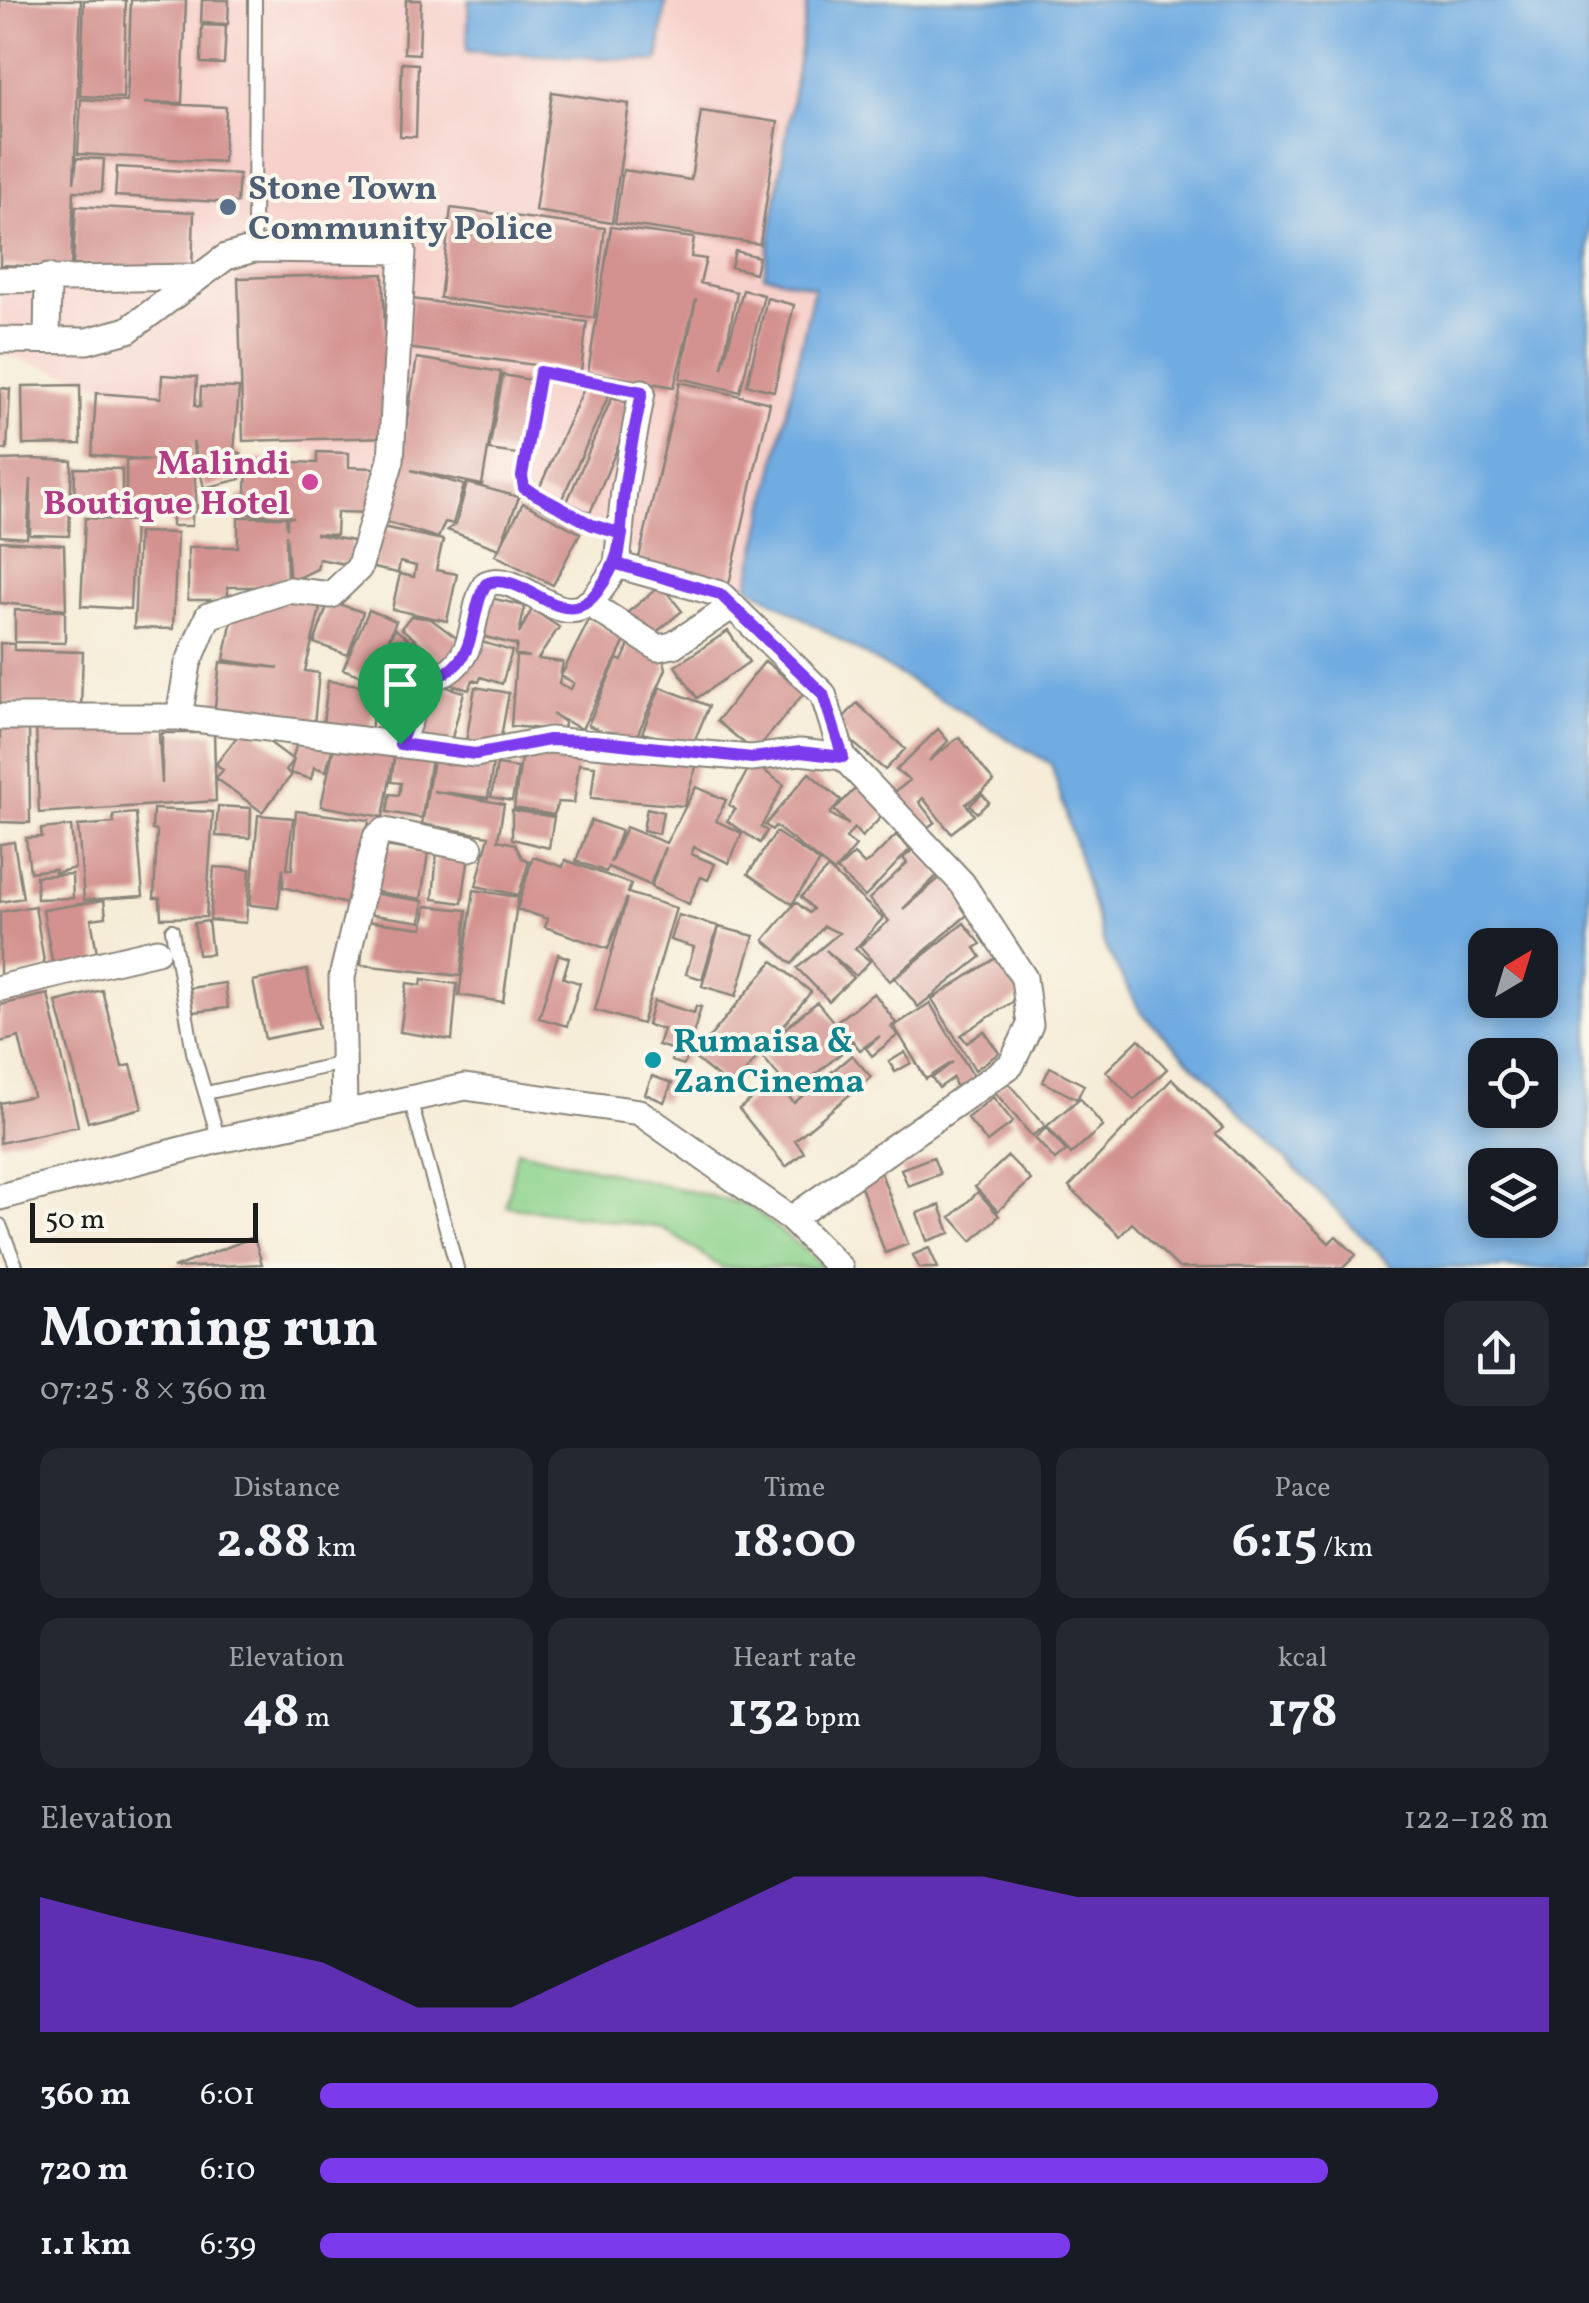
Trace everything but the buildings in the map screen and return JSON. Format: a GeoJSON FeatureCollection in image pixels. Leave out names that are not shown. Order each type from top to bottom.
{"type":"FeatureCollection","features":[{"type":"Feature","properties":{"kind":"street"},"geometry":{"type":"LineString","coordinates":[[0,340],[86,341],[128,330],[226,258],[254,249],[403,251],[391,460],[358,568],[331,595],[288,590],[208,616],[188,664],[179,717]]}},
{"type":"Feature","properties":{"kind":"street"},"geometry":{"type":"LineString","coordinates":[[47,340],[48,277]]}},
{"type":"Feature","properties":{"kind":"street"},"geometry":{"type":"LineString","coordinates":[[0,280],[198,277]]}},
{"type":"Feature","properties":{"kind":"street"},"geometry":{"type":"LineString","coordinates":[[400,744],[424,680],[449,671],[465,652],[474,632],[476,600],[486,584],[505,582],[564,608],[588,603],[617,564],[624,491],[642,392]]}},
{"type":"Feature","properties":{"kind":"street"},"geometry":{"type":"LineString","coordinates":[[617,564],[720,594],[823,694],[843,757],[962,883],[1024,978],[1030,1025],[1011,1065],[791,1219]]}},
{"type":"Feature","properties":{"kind":"street"},"geometry":{"type":"LineString","coordinates":[[588,603],[658,648],[673,645],[733,606]]}},
{"type":"Feature","properties":{"kind":"street"},"geometry":{"type":"LineString","coordinates":[[0,717],[179,717],[475,754],[549,740],[752,758],[800,752],[843,757]]}},
{"type":"Feature","properties":{"kind":"street"},"geometry":{"type":"LineString","coordinates":[[344,1114],[342,977],[376,837],[384,832],[470,848]]}},
{"type":"Feature","properties":{"kind":"street"},"geometry":{"type":"LineString","coordinates":[[0,988],[164,941]]}},
{"type":"Feature","properties":{"kind":"street"},"geometry":{"type":"LineString","coordinates":[[0,1198],[219,1140],[465,1087],[639,1112],[791,1219],[840,1268]]}},
{"type":"Feature","properties":{"kind":"lane"},"geometry":{"type":"LineString","coordinates":[[254,249],[256,0]]}},
{"type":"Feature","properties":{"kind":"lane"},"geometry":{"type":"LineString","coordinates":[[622,534],[592,525],[536,496],[524,488],[522,476],[540,372],[642,392]]}},
{"type":"Feature","properties":{"kind":"lane"},"geometry":{"type":"LineString","coordinates":[[164,941],[219,1140]]}},
{"type":"Feature","properties":{"kind":"lane"},"geometry":{"type":"LineString","coordinates":[[206,1093],[344,1064]]}},
{"type":"Feature","properties":{"kind":"lane"},"geometry":{"type":"LineString","coordinates":[[410,1099],[457,1268]]}},
{"type":"Feature","properties":{"kind":"lane"},"geometry":{"type":"LineString","coordinates":[[0,1224],[18,1268]]}},
{"type":"Feature","properties":{"kind":"shaded area"},"geometry":{"type":"Polygon","coordinates":[[[0,0],[469,0],[467,51],[658,61],[666,0],[808,0],[764,274],[814,286],[748,586],[0,353],[0,0]]]}},
{"type":"Feature","properties":{"kind":"green space"},"geometry":{"type":"Polygon","coordinates":[[[517,1150],[748,1205],[827,1268],[722,1268],[663,1228],[506,1206],[517,1150]]]}},
{"type":"Feature","properties":{"kind":"water"},"geometry":{"type":"Polygon","coordinates":[[[469,0],[666,0],[658,61],[467,51],[469,0]]]}},
{"type":"Feature","properties":{"kind":"water"},"geometry":{"type":"Polygon","coordinates":[[[808,0],[1589,0],[1589,1268],[1393,1268],[1140,1011],[1105,946],[1051,764],[748,586],[814,287],[764,275],[808,0]]]}},
{"type":"Feature","properties":{"kind":"place","name":"Stone Town Community Police"},"geometry":{"type":"Point","coordinates":[228,207]}},
{"type":"Feature","properties":{"kind":"place","name":"Malindi Boutique Hotel"},"geometry":{"type":"Point","coordinates":[310,482]}},
{"type":"Feature","properties":{"kind":"place","name":"Rumaisa & ZanCinema"},"geometry":{"type":"Point","coordinates":[653,1060]}},
{"type":"Feature","properties":{"kind":"route"},"geometry":{"type":"LineString","coordinates":[[400,744],[424,680],[449,671],[465,652],[474,632],[476,600],[486,584],[494,580],[505,582],[551,604],[576,608],[588,603],[617,564],[622,544],[624,491],[642,392],[540,372],[522,476],[524,488],[592,525],[622,534],[617,564],[720,594],[823,694],[843,757],[800,752],[752,758],[594,741],[549,740],[520,749],[475,754],[400,744]]}}]}
